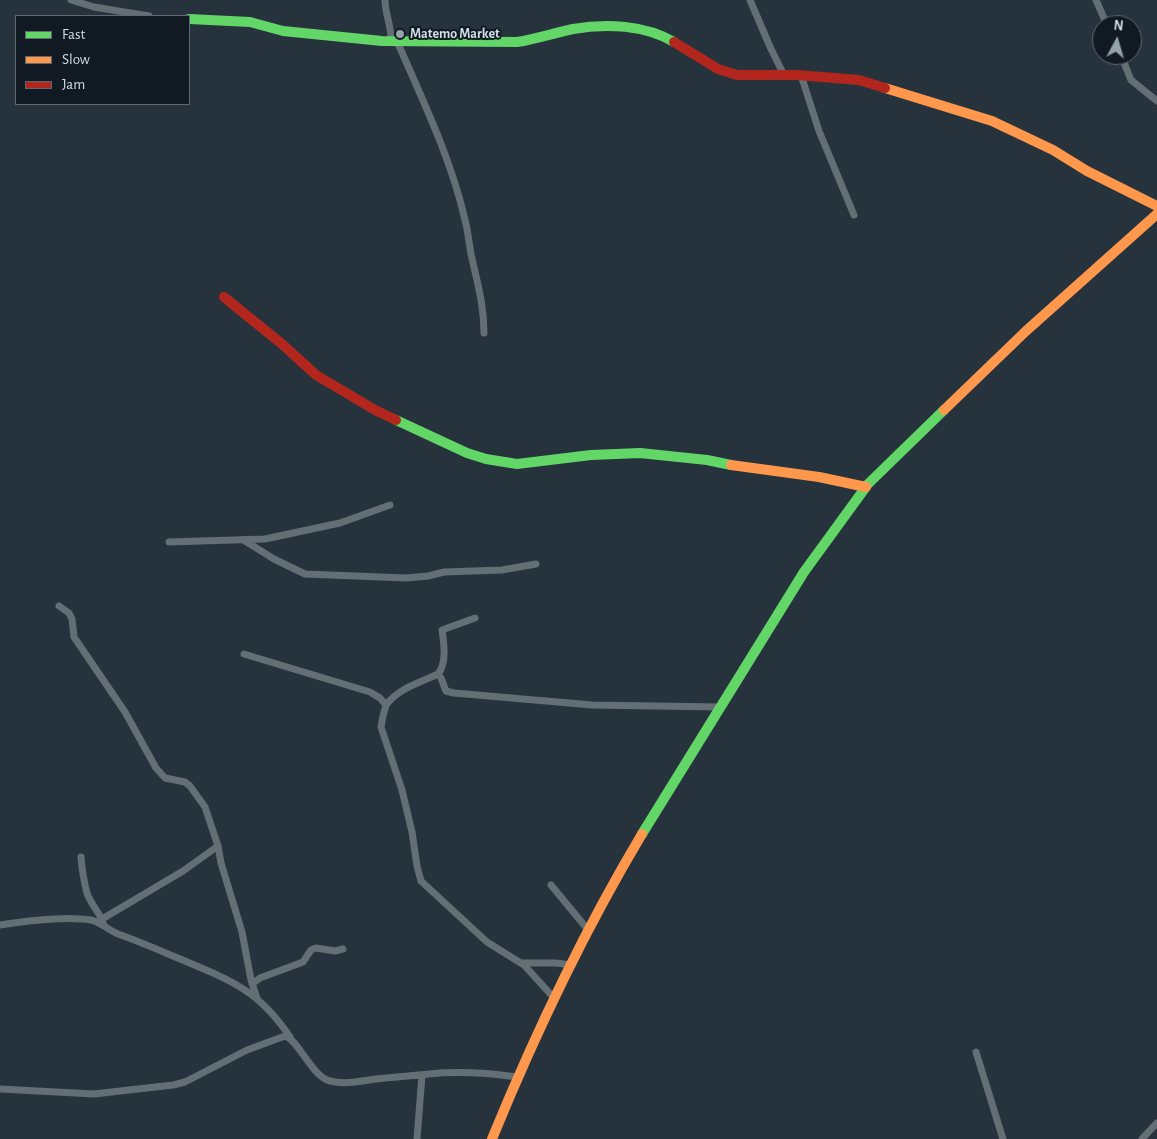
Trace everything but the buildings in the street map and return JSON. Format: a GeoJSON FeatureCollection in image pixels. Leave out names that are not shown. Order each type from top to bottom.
{"type":"FeatureCollection","features":[{"type":"Feature","properties":{"kind":"street"},"geometry":{"type":"LineString","coordinates":[[70,0],[94,8],[142,15]]}},
{"type":"Feature","properties":{"kind":"street"},"geometry":{"type":"LineString","coordinates":[[384,0],[391,36],[445,154],[457,190],[480,285],[484,313],[484,333]]}},
{"type":"Feature","properties":{"kind":"street"},"geometry":{"type":"LineString","coordinates":[[750,0],[784,75]]}},
{"type":"Feature","properties":{"kind":"street"},"geometry":{"type":"LineString","coordinates":[[1096,0],[1103,15]]}},
{"type":"Feature","properties":{"kind":"street"},"geometry":{"type":"LineString","coordinates":[[190,19],[250,22],[283,30],[394,41],[518,42],[538,39],[574,29],[599,27],[641,29],[663,36],[726,73],[737,75],[801,75],[859,80],[992,121],[1053,150],[1087,171],[1157,206]]}},
{"type":"Feature","properties":{"kind":"street"},"geometry":{"type":"LineString","coordinates":[[1125,65],[1131,80],[1157,101]]}},
{"type":"Feature","properties":{"kind":"street"},"geometry":{"type":"LineString","coordinates":[[801,75],[819,131],[854,215]]}},
{"type":"Feature","properties":{"kind":"street"},"geometry":{"type":"LineString","coordinates":[[492,1139],[517,1077],[588,931],[638,841],[804,572],[866,487],[1026,331],[1157,214]]}},
{"type":"Feature","properties":{"kind":"street"},"geometry":{"type":"LineString","coordinates":[[224,297],[316,375],[375,410],[467,453],[486,459],[517,464],[590,455],[640,453],[707,460],[746,468],[828,479],[866,487]]}},
{"type":"Feature","properties":{"kind":"street"},"geometry":{"type":"LineString","coordinates":[[169,542],[245,541],[290,535],[340,523],[390,505]]}},
{"type":"Feature","properties":{"kind":"street"},"geometry":{"type":"LineString","coordinates":[[245,541],[264,551],[274,559],[305,574],[406,578],[444,572],[502,570],[536,564]]}},
{"type":"Feature","properties":{"kind":"street"},"geometry":{"type":"LineString","coordinates":[[59,606],[69,613],[72,619],[74,637],[125,712],[156,768],[165,778],[185,782],[198,795],[205,807],[242,932],[252,984],[257,998]]}},
{"type":"Feature","properties":{"kind":"street"},"geometry":{"type":"LineString","coordinates":[[474,618],[442,630],[444,643],[442,668],[438,674],[406,688],[392,698],[386,705],[382,716],[382,727],[402,790],[421,881],[487,942],[521,963],[554,998]]}},
{"type":"Feature","properties":{"kind":"street"},"geometry":{"type":"LineString","coordinates":[[244,654],[370,692],[380,698],[386,705]]}},
{"type":"Feature","properties":{"kind":"street"},"geometry":{"type":"LineString","coordinates":[[438,674],[446,691],[454,693],[592,705],[720,707]]}},
{"type":"Feature","properties":{"kind":"street"},"geometry":{"type":"LineString","coordinates":[[380,698],[392,698]]}},
{"type":"Feature","properties":{"kind":"street"},"geometry":{"type":"LineString","coordinates":[[0,925],[41,920],[100,920],[183,871],[218,846]]}},
{"type":"Feature","properties":{"kind":"street"},"geometry":{"type":"LineString","coordinates":[[82,857],[82,871],[87,894],[104,926],[113,932],[212,972],[243,988],[277,1017],[290,1037],[321,1076],[330,1081],[349,1082],[468,1073],[517,1077]]}},
{"type":"Feature","properties":{"kind":"street"},"geometry":{"type":"LineString","coordinates":[[551,885],[588,931]]}},
{"type":"Feature","properties":{"kind":"street"},"geometry":{"type":"LineString","coordinates":[[252,984],[260,978],[302,962],[311,950],[316,948],[335,951],[343,949]]}},
{"type":"Feature","properties":{"kind":"street"},"geometry":{"type":"LineString","coordinates":[[521,963],[571,965]]}},
{"type":"Feature","properties":{"kind":"street"},"geometry":{"type":"LineString","coordinates":[[0,1089],[94,1094],[173,1085],[193,1078],[247,1050],[280,1037],[290,1037]]}},
{"type":"Feature","properties":{"kind":"street"},"geometry":{"type":"LineString","coordinates":[[976,1052],[1003,1139]]}},
{"type":"Feature","properties":{"kind":"street"},"geometry":{"type":"LineString","coordinates":[[417,1139],[422,1075]]}},
{"type":"Feature","properties":{"kind":"street"},"geometry":{"type":"LineString","coordinates":[[1142,1139],[1157,1123]]}},
{"type":"Feature","properties":{"kind":"traffic: fast"},"geometry":{"type":"LineString","coordinates":[[190,19],[250,22],[283,31],[382,41],[517,42],[573,29],[612,26],[651,32],[674,42]]}},
{"type":"Feature","properties":{"kind":"traffic: fast"},"geometry":{"type":"LineString","coordinates":[[642,834],[804,572],[868,484],[944,410]]}},
{"type":"Feature","properties":{"kind":"traffic: fast"},"geometry":{"type":"LineString","coordinates":[[396,420],[467,453],[486,459],[517,464],[591,455],[640,453],[707,460],[731,465]]}},
{"type":"Feature","properties":{"kind":"traffic: slow"},"geometry":{"type":"LineString","coordinates":[[885,88],[992,121],[1053,150],[1087,171],[1157,206]]}},
{"type":"Feature","properties":{"kind":"traffic: slow"},"geometry":{"type":"LineString","coordinates":[[944,410],[1026,331],[1157,214]]}},
{"type":"Feature","properties":{"kind":"traffic: slow"},"geometry":{"type":"LineString","coordinates":[[731,465],[819,477],[866,487]]}},
{"type":"Feature","properties":{"kind":"traffic: slow"},"geometry":{"type":"LineString","coordinates":[[492,1139],[525,1061],[580,945],[642,834]]}},
{"type":"Feature","properties":{"kind":"traffic: jam"},"geometry":{"type":"LineString","coordinates":[[674,42],[718,69],[737,75],[797,75],[859,80],[885,88]]}},
{"type":"Feature","properties":{"kind":"traffic: jam"},"geometry":{"type":"LineString","coordinates":[[224,297],[282,344],[316,375],[375,410],[396,420]]}},
{"type":"Feature","properties":{"kind":"place","name":"Matemo Market"},"geometry":{"type":"Point","coordinates":[400,34]}}]}
